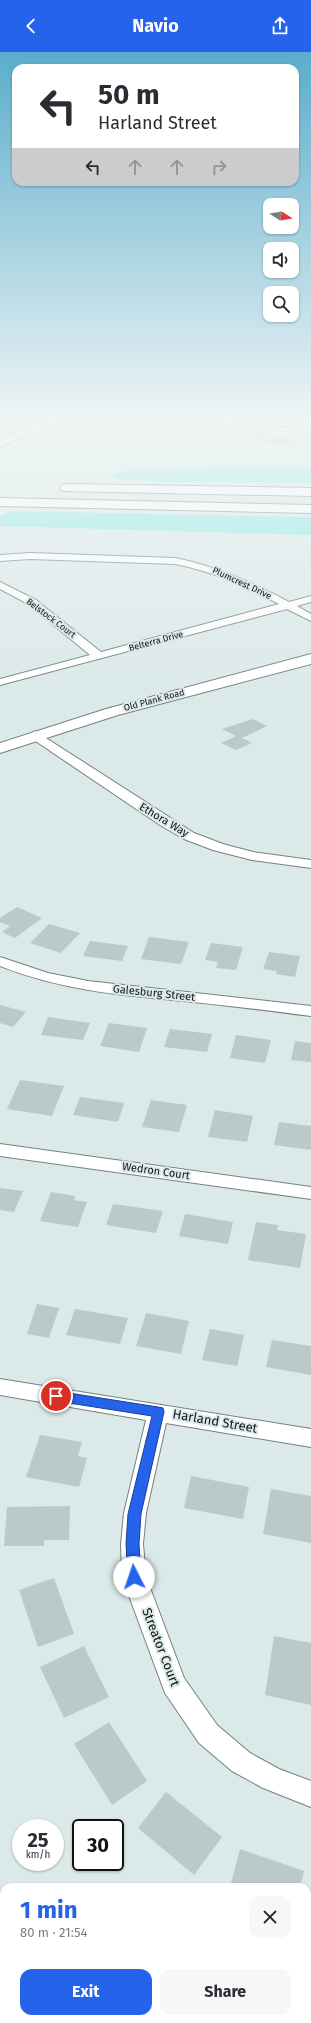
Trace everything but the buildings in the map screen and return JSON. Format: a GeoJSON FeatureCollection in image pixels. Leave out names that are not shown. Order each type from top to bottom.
{"type":"FeatureCollection","features":[{"type":"Feature","properties":{"kind":"main road","name":"Old Plank Road"},"geometry":{"type":"LineString","coordinates":[[0,748],[112,712],[311,659]]}},
{"type":"Feature","properties":{"kind":"street","name":"Plumcrest Drive"},"geometry":{"type":"LineString","coordinates":[[0,558],[30,556],[175,561],[199,565],[219,571],[311,618]]}},
{"type":"Feature","properties":{"kind":"street","name":"Belstock Court"},"geometry":{"type":"LineString","coordinates":[[0,585],[32,602],[99,656]]}},
{"type":"Feature","properties":{"kind":"street","name":"Belterra Drive"},"geometry":{"type":"LineString","coordinates":[[0,682],[311,599]]}},
{"type":"Feature","properties":{"kind":"street","name":"Ethora Way"},"geometry":{"type":"LineString","coordinates":[[35,736],[165,822],[189,836],[218,847],[252,856],[311,864]]}},
{"type":"Feature","properties":{"kind":"street","name":"Galesburg Street"},"geometry":{"type":"LineString","coordinates":[[0,961],[35,975],[65,982],[115,990],[311,1011]]}},
{"type":"Feature","properties":{"kind":"street","name":"Wedron Court"},"geometry":{"type":"LineString","coordinates":[[0,1150],[311,1193]]}},
{"type":"Feature","properties":{"kind":"street","name":"Harland Street"},"geometry":{"type":"LineString","coordinates":[[0,1387],[311,1438]]}},
{"type":"Feature","properties":{"kind":"street","name":"Streator Court"},"geometry":{"type":"LineString","coordinates":[[158,1412],[135,1514],[132,1544],[134,1577],[174,1685],[208,1734],[241,1762],[272,1779],[311,1794]]}},
{"type":"Feature","properties":{"kind":"shaded area"},"geometry":{"type":"Polygon","coordinates":[[[11,511],[311,517],[311,535],[0,526],[0,516],[11,511]]]}},
{"type":"Feature","properties":{"kind":"route"},"geometry":{"type":"LineString","coordinates":[[56,1396],[158,1412],[135,1514],[132,1544],[134,1577]]}}]}
